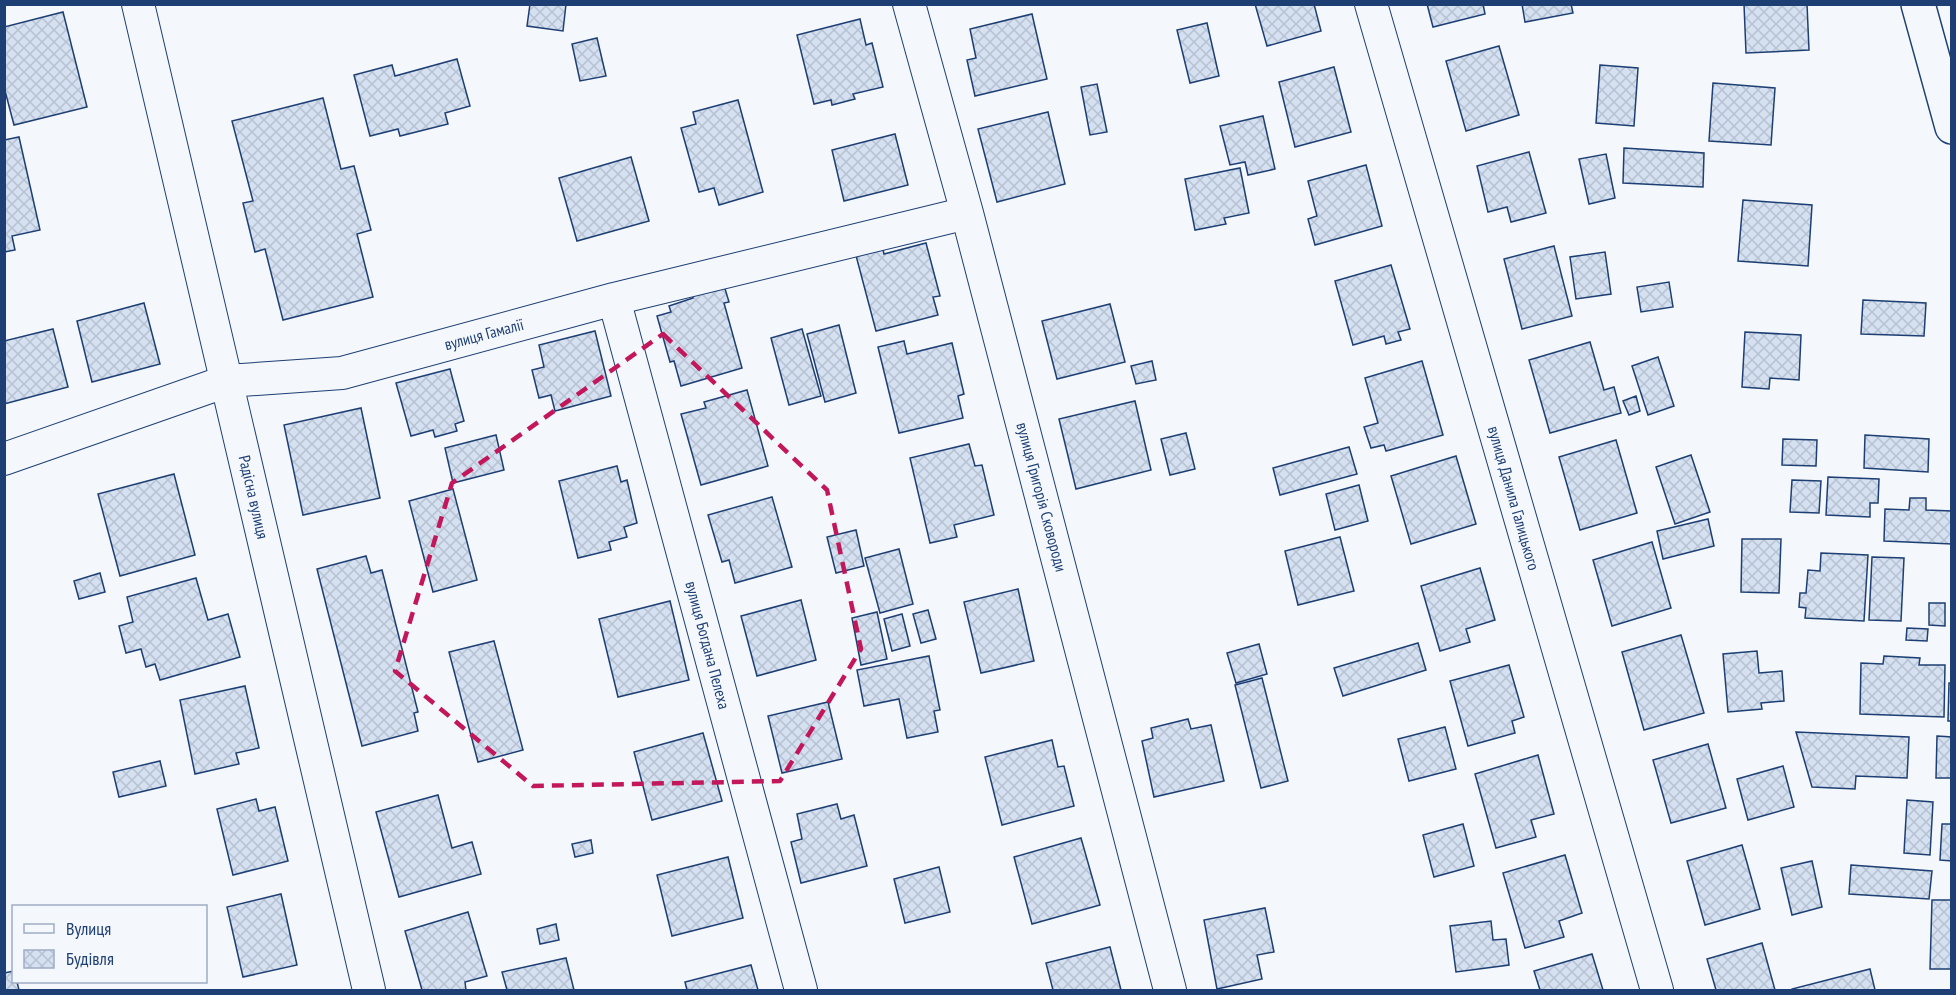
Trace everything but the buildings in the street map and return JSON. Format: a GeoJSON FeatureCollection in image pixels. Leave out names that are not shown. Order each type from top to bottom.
{"type":"FeatureCollection","features":[{"type":"Feature","properties":{"kind":"main road"},"geometry":{"type":"LineString","coordinates":[[1918,4],[1952,127]]}},
{"type":"Feature","properties":{"kind":"street","name":"Радісна вулиця"},"geometry":{"type":"LineString","coordinates":[[138,4],[369,990]]}},
{"type":"Feature","properties":{"kind":"street","name":"вулиця Григорія Сковороди"},"geometry":{"type":"LineString","coordinates":[[909,4],[968,213],[1170,990]]}},
{"type":"Feature","properties":{"kind":"street","name":"вулиця Данила Галицького"},"geometry":{"type":"LineString","coordinates":[[1371,4],[1657,990]]}},
{"type":"Feature","properties":{"kind":"street","name":"вулиця Гамалії"},"geometry":{"type":"LineString","coordinates":[[4,459],[227,381],[342,373],[614,299],[968,213]]}},
{"type":"Feature","properties":{"kind":"street","name":"вулиця Богдана Пелеха"},"geometry":{"type":"LineString","coordinates":[[614,299],[801,990]]}},
{"type":"Feature","properties":{"kind":"highlighted area"},"geometry":{"type":"Polygon","coordinates":[[[663,334],[827,490],[861,649],[780,781],[533,786],[395,671],[452,483],[663,334]]]}}]}
